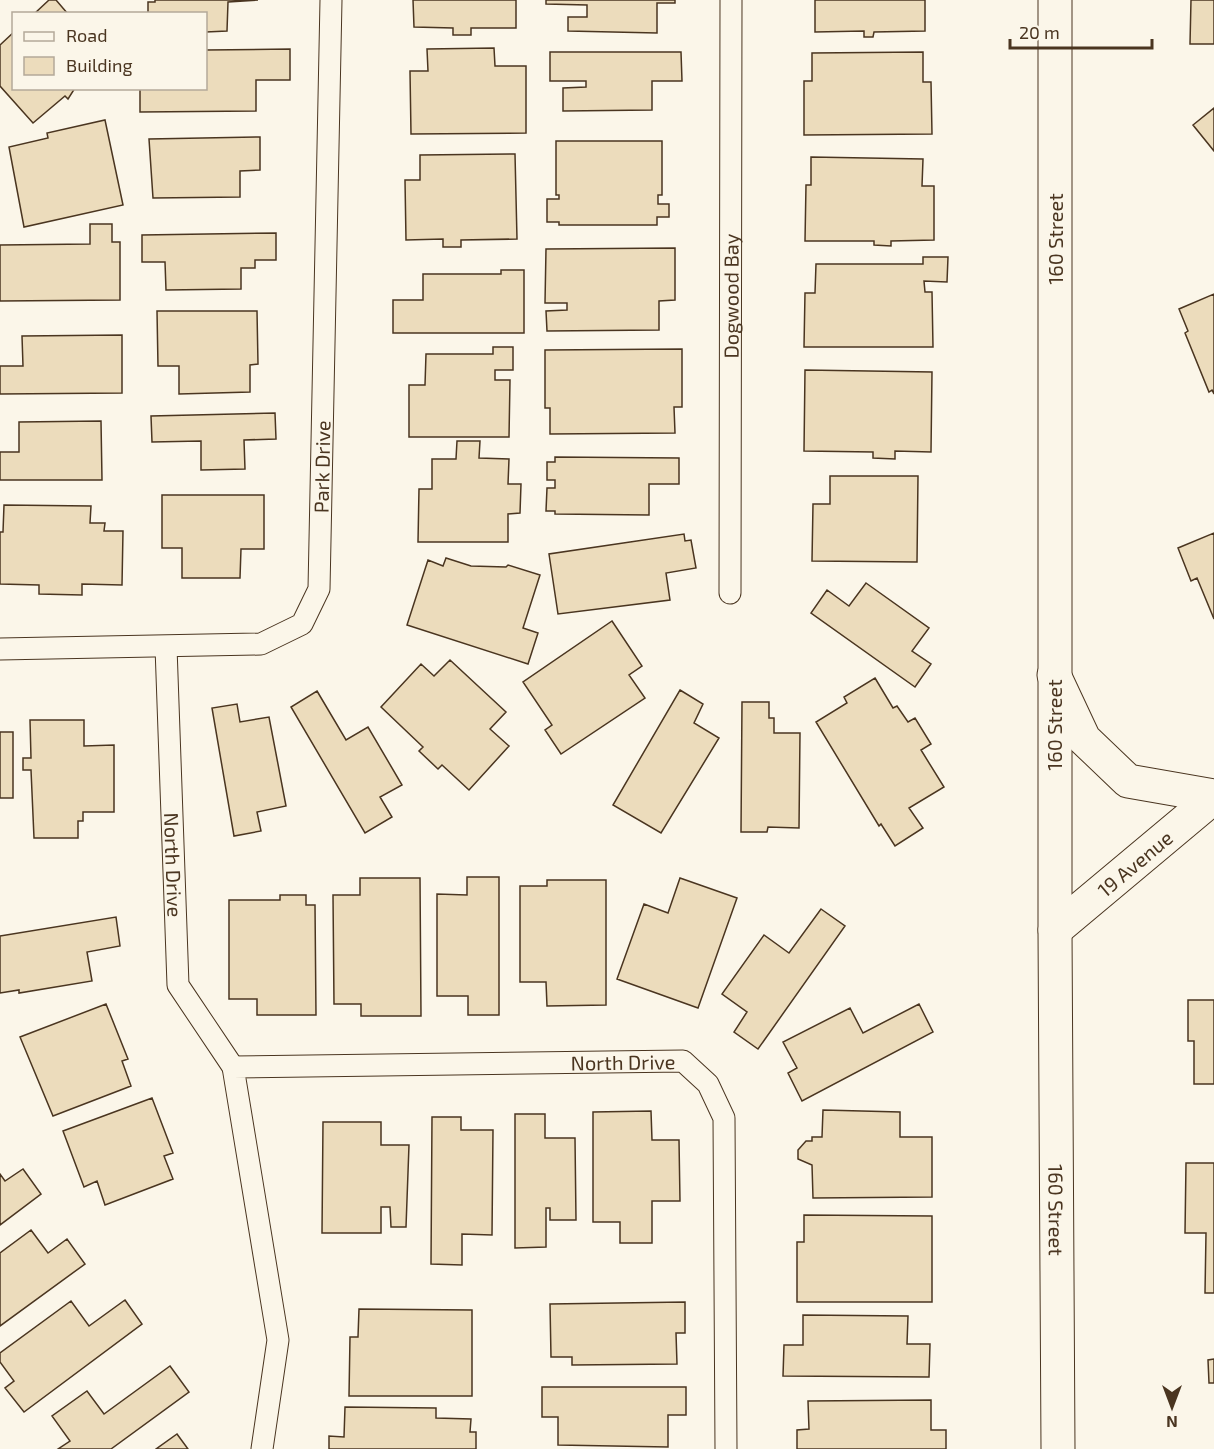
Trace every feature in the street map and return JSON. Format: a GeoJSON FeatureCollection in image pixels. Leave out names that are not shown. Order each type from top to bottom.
{"type":"FeatureCollection","features":[{"type":"Feature","properties":{"kind":"street","name":"160 Street"},"geometry":{"type":"LineString","coordinates":[[1055,0],[1054,675],[1058,1449]]}},
{"type":"Feature","properties":{"kind":"street","name":"19 Avenue"},"geometry":{"type":"LineString","coordinates":[[1054,675],[1084,739],[1128,781],[1214,797]]}},
{"type":"Feature","properties":{"kind":"street","name":"19 Avenue"},"geometry":{"type":"LineString","coordinates":[[1055,930],[1214,797]]}},
{"type":"Feature","properties":{"kind":"lane","name":"Park Drive"},"geometry":{"type":"LineString","coordinates":[[0,649],[261,644],[302,624],[319,589],[331,0]]}},
{"type":"Feature","properties":{"kind":"lane","name":"Dogwood Bay"},"geometry":{"type":"LineString","coordinates":[[730,0],[730,593]]}},
{"type":"Feature","properties":{"kind":"lane","name":"North Drive"},"geometry":{"type":"LineString","coordinates":[[166,647],[178,985],[232,1067],[278,1340],[262,1449]]}},
{"type":"Feature","properties":{"kind":"lane","name":"North Drive"},"geometry":{"type":"LineString","coordinates":[[232,1067],[683,1061],[708,1084],[724,1118],[726,1449]]}},
{"type":"Feature","properties":{"kind":"building"},"geometry":{"type":"Polygon","coordinates":[[[49,0],[56,0],[66,12],[36,12],[49,0]]]}},
{"type":"Feature","properties":{"kind":"building"},"geometry":{"type":"Polygon","coordinates":[[[155,0],[258,0],[228,2],[227,31],[207,32],[207,12],[148,12],[148,2],[155,2],[155,0]]]}},
{"type":"Feature","properties":{"kind":"building"},"geometry":{"type":"Polygon","coordinates":[[[413,0],[516,0],[516,28],[471,28],[471,35],[453,35],[453,28],[414,27],[413,0]]]}},
{"type":"Feature","properties":{"kind":"building"},"geometry":{"type":"Polygon","coordinates":[[[546,0],[675,0],[675,3],[657,3],[657,33],[568,31],[568,17],[587,17],[587,5],[546,4],[546,0]]]}},
{"type":"Feature","properties":{"kind":"building"},"geometry":{"type":"Polygon","coordinates":[[[815,0],[925,0],[925,31],[874,32],[873,37],[864,37],[864,31],[815,32],[815,0]]]}},
{"type":"Feature","properties":{"kind":"building"},"geometry":{"type":"Polygon","coordinates":[[[1191,0],[1214,0],[1214,44],[1190,44],[1191,0]]]}},
{"type":"Feature","properties":{"kind":"building"},"geometry":{"type":"Polygon","coordinates":[[[12,34],[12,90],[74,90],[68,99],[65,96],[33,123],[0,86],[0,45],[12,34]]]}},
{"type":"Feature","properties":{"kind":"building"},"geometry":{"type":"Polygon","coordinates":[[[494,48],[495,66],[526,66],[526,133],[411,134],[410,71],[428,71],[427,49],[494,48]]]}},
{"type":"Feature","properties":{"kind":"building"},"geometry":{"type":"Polygon","coordinates":[[[290,49],[290,80],[256,80],[256,111],[140,112],[140,90],[207,90],[207,50],[290,49]]]}},
{"type":"Feature","properties":{"kind":"building"},"geometry":{"type":"Polygon","coordinates":[[[550,52],[681,52],[682,81],[652,81],[652,110],[563,111],[563,88],[586,87],[586,81],[550,81],[550,52]]]}},
{"type":"Feature","properties":{"kind":"building"},"geometry":{"type":"Polygon","coordinates":[[[923,52],[923,82],[931,82],[932,134],[804,135],[804,81],[812,81],[812,53],[923,52]]]}},
{"type":"Feature","properties":{"kind":"building"},"geometry":{"type":"Polygon","coordinates":[[[1214,108],[1214,151],[1193,125],[1214,108]]]}},
{"type":"Feature","properties":{"kind":"building"},"geometry":{"type":"Polygon","coordinates":[[[105,120],[123,205],[24,227],[9,147],[48,138],[47,133],[105,120]]]}},
{"type":"Feature","properties":{"kind":"building"},"geometry":{"type":"Polygon","coordinates":[[[260,137],[260,170],[240,171],[240,197],[153,198],[149,139],[260,137]]]}},
{"type":"Feature","properties":{"kind":"building"},"geometry":{"type":"Polygon","coordinates":[[[556,141],[662,141],[662,195],[658,195],[658,204],[669,204],[669,217],[657,217],[657,225],[559,225],[559,222],[547,222],[547,199],[559,199],[559,195],[556,195],[556,141]]]}},
{"type":"Feature","properties":{"kind":"building"},"geometry":{"type":"Polygon","coordinates":[[[515,154],[517,239],[461,240],[461,247],[443,247],[443,239],[406,240],[405,180],[420,180],[420,155],[515,154]]]}},
{"type":"Feature","properties":{"kind":"building"},"geometry":{"type":"Polygon","coordinates":[[[811,157],[923,159],[922,186],[934,186],[934,240],[891,241],[891,246],[874,245],[874,241],[805,241],[806,185],[811,185],[811,157]]]}},
{"type":"Feature","properties":{"kind":"building"},"geometry":{"type":"Polygon","coordinates":[[[90,224],[112,224],[112,242],[120,242],[120,300],[0,301],[0,245],[90,244],[90,224]]]}},
{"type":"Feature","properties":{"kind":"building"},"geometry":{"type":"Polygon","coordinates":[[[276,233],[276,260],[255,260],[255,268],[241,268],[241,289],[166,290],[165,262],[142,262],[142,235],[276,233]]]}},
{"type":"Feature","properties":{"kind":"building"},"geometry":{"type":"Polygon","coordinates":[[[675,248],[675,300],[659,301],[659,330],[547,331],[546,311],[567,310],[567,303],[545,303],[546,249],[675,248]]]}},
{"type":"Feature","properties":{"kind":"building"},"geometry":{"type":"Polygon","coordinates":[[[923,257],[948,257],[947,282],[924,281],[925,292],[932,292],[933,347],[804,347],[805,293],[815,293],[816,264],[923,264],[923,257]]]}},
{"type":"Feature","properties":{"kind":"building"},"geometry":{"type":"Polygon","coordinates":[[[501,270],[524,270],[524,333],[393,333],[393,300],[423,300],[423,274],[501,274],[501,270]]]}},
{"type":"Feature","properties":{"kind":"building"},"geometry":{"type":"Polygon","coordinates":[[[1214,294],[1214,394],[1212,390],[1209,392],[1185,333],[1188,331],[1179,309],[1214,294]]]}},
{"type":"Feature","properties":{"kind":"building"},"geometry":{"type":"Polygon","coordinates":[[[157,311],[257,311],[258,364],[250,365],[250,392],[179,394],[179,366],[158,366],[157,311]]]}},
{"type":"Feature","properties":{"kind":"building"},"geometry":{"type":"Polygon","coordinates":[[[122,335],[122,393],[0,394],[0,366],[23,366],[22,336],[122,335]]]}},
{"type":"Feature","properties":{"kind":"building"},"geometry":{"type":"Polygon","coordinates":[[[493,347],[513,347],[513,370],[495,370],[495,380],[510,380],[509,437],[409,437],[409,385],[425,385],[426,354],[493,354],[493,347]]]}},
{"type":"Feature","properties":{"kind":"building"},"geometry":{"type":"Polygon","coordinates":[[[682,349],[682,407],[674,407],[675,433],[550,434],[550,408],[545,408],[545,350],[682,349]]]}},
{"type":"Feature","properties":{"kind":"building"},"geometry":{"type":"Polygon","coordinates":[[[805,370],[932,372],[931,452],[895,451],[895,459],[873,458],[873,452],[804,451],[805,370]]]}},
{"type":"Feature","properties":{"kind":"building"},"geometry":{"type":"Polygon","coordinates":[[[275,413],[276,439],[244,440],[245,469],[201,470],[201,441],[152,442],[151,416],[275,413]]]}},
{"type":"Feature","properties":{"kind":"building"},"geometry":{"type":"Polygon","coordinates":[[[101,421],[102,480],[0,480],[0,452],[19,452],[19,422],[101,421]]]}},
{"type":"Feature","properties":{"kind":"building"},"geometry":{"type":"Polygon","coordinates":[[[457,441],[480,441],[479,458],[509,459],[508,484],[521,484],[520,513],[508,514],[508,542],[418,542],[419,489],[432,489],[432,459],[456,459],[457,441]]]}},
{"type":"Feature","properties":{"kind":"building"},"geometry":{"type":"Polygon","coordinates":[[[555,457],[679,458],[679,484],[649,484],[649,515],[555,514],[555,511],[546,511],[547,488],[555,488],[555,480],[547,480],[547,462],[555,462],[555,457]]]}},
{"type":"Feature","properties":{"kind":"building"},"geometry":{"type":"Polygon","coordinates":[[[830,476],[918,476],[917,562],[812,561],[813,504],[830,504],[830,476]]]}},
{"type":"Feature","properties":{"kind":"building"},"geometry":{"type":"Polygon","coordinates":[[[162,495],[264,495],[264,549],[241,549],[240,578],[182,578],[182,548],[162,548],[162,495]]]}},
{"type":"Feature","properties":{"kind":"building"},"geometry":{"type":"Polygon","coordinates":[[[4,505],[91,506],[90,523],[105,523],[104,531],[123,531],[122,585],[82,584],[82,595],[39,594],[39,585],[0,584],[0,532],[3,532],[4,505]]]}},
{"type":"Feature","properties":{"kind":"building"},"geometry":{"type":"Polygon","coordinates":[[[1214,533],[1214,619],[1197,578],[1191,581],[1178,548],[1214,533]]]}},
{"type":"Feature","properties":{"kind":"building"},"geometry":{"type":"Polygon","coordinates":[[[684,534],[685,541],[691,540],[696,568],[666,573],[670,600],[558,614],[549,554],[684,534]]]}},
{"type":"Feature","properties":{"kind":"building"},"geometry":{"type":"Polygon","coordinates":[[[446,558],[471,566],[506,567],[508,565],[540,575],[523,628],[538,633],[528,664],[407,625],[428,560],[443,566],[446,558]]]}},
{"type":"Feature","properties":{"kind":"building"},"geometry":{"type":"Polygon","coordinates":[[[866,583],[929,628],[912,651],[931,664],[915,687],[811,613],[827,590],[849,606],[866,583]]]}},
{"type":"Feature","properties":{"kind":"building"},"geometry":{"type":"Polygon","coordinates":[[[612,621],[642,666],[629,675],[645,698],[561,754],[545,730],[552,725],[523,682],[612,621]]]}},
{"type":"Feature","properties":{"kind":"building"},"geometry":{"type":"Polygon","coordinates":[[[450,660],[506,712],[490,729],[509,746],[469,790],[442,765],[438,769],[419,751],[423,747],[381,707],[421,664],[434,676],[450,660]]]}},
{"type":"Feature","properties":{"kind":"building"},"geometry":{"type":"Polygon","coordinates":[[[875,678],[893,708],[897,706],[908,722],[915,718],[931,744],[921,750],[944,787],[909,808],[923,828],[895,846],[881,824],[879,826],[816,722],[847,703],[844,697],[875,678]]]}},
{"type":"Feature","properties":{"kind":"building"},"geometry":{"type":"Polygon","coordinates":[[[680,690],[703,704],[694,723],[719,738],[661,833],[613,805],[680,690]]]}},
{"type":"Feature","properties":{"kind":"building"},"geometry":{"type":"Polygon","coordinates":[[[317,691],[346,740],[368,727],[402,785],[380,797],[392,817],[365,833],[291,707],[317,691]]]}},
{"type":"Feature","properties":{"kind":"building"},"geometry":{"type":"Polygon","coordinates":[[[742,702],[769,702],[769,718],[774,718],[774,733],[800,733],[799,828],[768,827],[767,832],[741,832],[742,702]]]}},
{"type":"Feature","properties":{"kind":"building"},"geometry":{"type":"Polygon","coordinates":[[[237,704],[240,722],[269,717],[286,806],[257,812],[261,831],[234,836],[212,708],[237,704]]]}},
{"type":"Feature","properties":{"kind":"building"},"geometry":{"type":"Polygon","coordinates":[[[30,720],[84,720],[84,746],[114,745],[114,812],[83,812],[83,821],[78,821],[78,838],[34,838],[31,770],[23,770],[23,758],[31,758],[30,720]]]}},
{"type":"Feature","properties":{"kind":"building"},"geometry":{"type":"Polygon","coordinates":[[[0,732],[13,732],[13,798],[0,798],[0,732]]]}},
{"type":"Feature","properties":{"kind":"building"},"geometry":{"type":"Polygon","coordinates":[[[467,877],[499,877],[499,1015],[468,1015],[468,996],[437,996],[437,894],[467,895],[467,877]]]}},
{"type":"Feature","properties":{"kind":"building"},"geometry":{"type":"Polygon","coordinates":[[[360,878],[420,878],[421,1016],[361,1016],[361,1004],[334,1004],[333,895],[360,895],[360,878]]]}},
{"type":"Feature","properties":{"kind":"building"},"geometry":{"type":"Polygon","coordinates":[[[680,878],[737,898],[698,1008],[617,979],[644,904],[668,913],[680,878]]]}},
{"type":"Feature","properties":{"kind":"building"},"geometry":{"type":"Polygon","coordinates":[[[547,880],[606,880],[606,1005],[547,1006],[546,982],[520,982],[520,886],[547,886],[547,880]]]}},
{"type":"Feature","properties":{"kind":"building"},"geometry":{"type":"Polygon","coordinates":[[[280,895],[306,895],[306,905],[315,905],[316,1015],[257,1015],[257,999],[229,999],[229,900],[280,900],[280,895]]]}},
{"type":"Feature","properties":{"kind":"building"},"geometry":{"type":"Polygon","coordinates":[[[821,909],[845,926],[758,1049],[734,1032],[747,1012],[722,994],[764,935],[789,953],[821,909]]]}},
{"type":"Feature","properties":{"kind":"building"},"geometry":{"type":"Polygon","coordinates":[[[116,917],[120,946],[87,952],[92,981],[19,993],[19,990],[0,993],[0,936],[116,917]]]}},
{"type":"Feature","properties":{"kind":"building"},"geometry":{"type":"Polygon","coordinates":[[[1188,1000],[1214,1000],[1214,1084],[1194,1084],[1194,1041],[1188,1041],[1188,1000]]]}},
{"type":"Feature","properties":{"kind":"building"},"geometry":{"type":"Polygon","coordinates":[[[106,1004],[128,1059],[122,1061],[131,1086],[53,1116],[20,1037],[106,1004]]]}},
{"type":"Feature","properties":{"kind":"building"},"geometry":{"type":"Polygon","coordinates":[[[919,1004],[933,1032],[802,1101],[788,1073],[797,1068],[783,1042],[850,1008],[863,1033],[919,1004]]]}},
{"type":"Feature","properties":{"kind":"building"},"geometry":{"type":"Polygon","coordinates":[[[152,1098],[173,1153],[164,1156],[173,1179],[105,1205],[97,1181],[84,1187],[63,1131],[152,1098]]]}},
{"type":"Feature","properties":{"kind":"building"},"geometry":{"type":"Polygon","coordinates":[[[823,1110],[900,1112],[900,1137],[932,1137],[932,1197],[813,1198],[812,1165],[798,1159],[798,1150],[806,1141],[812,1141],[812,1137],[822,1137],[823,1110]]]}},
{"type":"Feature","properties":{"kind":"building"},"geometry":{"type":"Polygon","coordinates":[[[651,1111],[652,1140],[679,1140],[680,1201],[652,1201],[652,1243],[620,1243],[620,1222],[593,1222],[593,1112],[651,1111]]]}},
{"type":"Feature","properties":{"kind":"building"},"geometry":{"type":"Polygon","coordinates":[[[515,1114],[545,1114],[545,1138],[575,1138],[576,1220],[550,1220],[550,1208],[546,1208],[546,1247],[515,1248],[515,1114]]]}},
{"type":"Feature","properties":{"kind":"building"},"geometry":{"type":"Polygon","coordinates":[[[432,1117],[461,1117],[461,1130],[493,1130],[492,1235],[462,1234],[462,1265],[431,1264],[432,1117]]]}},
{"type":"Feature","properties":{"kind":"building"},"geometry":{"type":"Polygon","coordinates":[[[323,1122],[381,1122],[381,1145],[409,1145],[406,1227],[391,1227],[390,1207],[381,1207],[381,1233],[322,1233],[323,1122]]]}},
{"type":"Feature","properties":{"kind":"building"},"geometry":{"type":"Polygon","coordinates":[[[1186,1163],[1214,1163],[1214,1293],[1205,1293],[1206,1233],[1185,1233],[1186,1163]]]}},
{"type":"Feature","properties":{"kind":"building"},"geometry":{"type":"Polygon","coordinates":[[[23,1169],[41,1194],[0,1225],[0,1174],[5,1181],[23,1169]]]}},
{"type":"Feature","properties":{"kind":"building"},"geometry":{"type":"Polygon","coordinates":[[[804,1215],[932,1216],[932,1302],[797,1302],[797,1242],[804,1242],[804,1215]]]}},
{"type":"Feature","properties":{"kind":"building"},"geometry":{"type":"Polygon","coordinates":[[[31,1230],[48,1253],[67,1239],[85,1264],[0,1326],[0,1253],[31,1230]]]}},
{"type":"Feature","properties":{"kind":"building"},"geometry":{"type":"Polygon","coordinates":[[[125,1300],[142,1324],[24,1412],[5,1388],[14,1381],[0,1362],[0,1353],[71,1301],[89,1326],[125,1300]]]}},
{"type":"Feature","properties":{"kind":"building"},"geometry":{"type":"Polygon","coordinates":[[[685,1302],[685,1333],[676,1333],[677,1364],[572,1365],[572,1357],[551,1357],[550,1304],[685,1302]]]}},
{"type":"Feature","properties":{"kind":"building"},"geometry":{"type":"Polygon","coordinates":[[[359,1309],[472,1310],[472,1396],[349,1396],[350,1337],[358,1337],[359,1309]]]}},
{"type":"Feature","properties":{"kind":"building"},"geometry":{"type":"Polygon","coordinates":[[[803,1315],[908,1316],[907,1344],[930,1344],[929,1377],[783,1376],[784,1345],[803,1345],[803,1315]]]}},
{"type":"Feature","properties":{"kind":"building"},"geometry":{"type":"Polygon","coordinates":[[[1214,1359],[1214,1383],[1209,1383],[1208,1360],[1214,1359]]]}},
{"type":"Feature","properties":{"kind":"building"},"geometry":{"type":"Polygon","coordinates":[[[170,1366],[189,1392],[111,1449],[58,1449],[70,1441],[52,1416],[87,1391],[104,1414],[170,1366]]]}},
{"type":"Feature","properties":{"kind":"building"},"geometry":{"type":"Polygon","coordinates":[[[542,1387],[686,1387],[686,1415],[668,1415],[668,1447],[558,1445],[558,1417],[542,1417],[542,1387]]]}},
{"type":"Feature","properties":{"kind":"building"},"geometry":{"type":"Polygon","coordinates":[[[931,1400],[931,1430],[946,1430],[946,1449],[797,1449],[797,1430],[809,1429],[808,1401],[931,1400]]]}},
{"type":"Feature","properties":{"kind":"building"},"geometry":{"type":"Polygon","coordinates":[[[345,1407],[436,1408],[436,1418],[471,1419],[470,1432],[476,1432],[476,1449],[329,1449],[329,1436],[344,1437],[345,1407]]]}},
{"type":"Feature","properties":{"kind":"building"},"geometry":{"type":"Polygon","coordinates":[[[177,1434],[188,1449],[156,1449],[177,1434]]]}}]}
